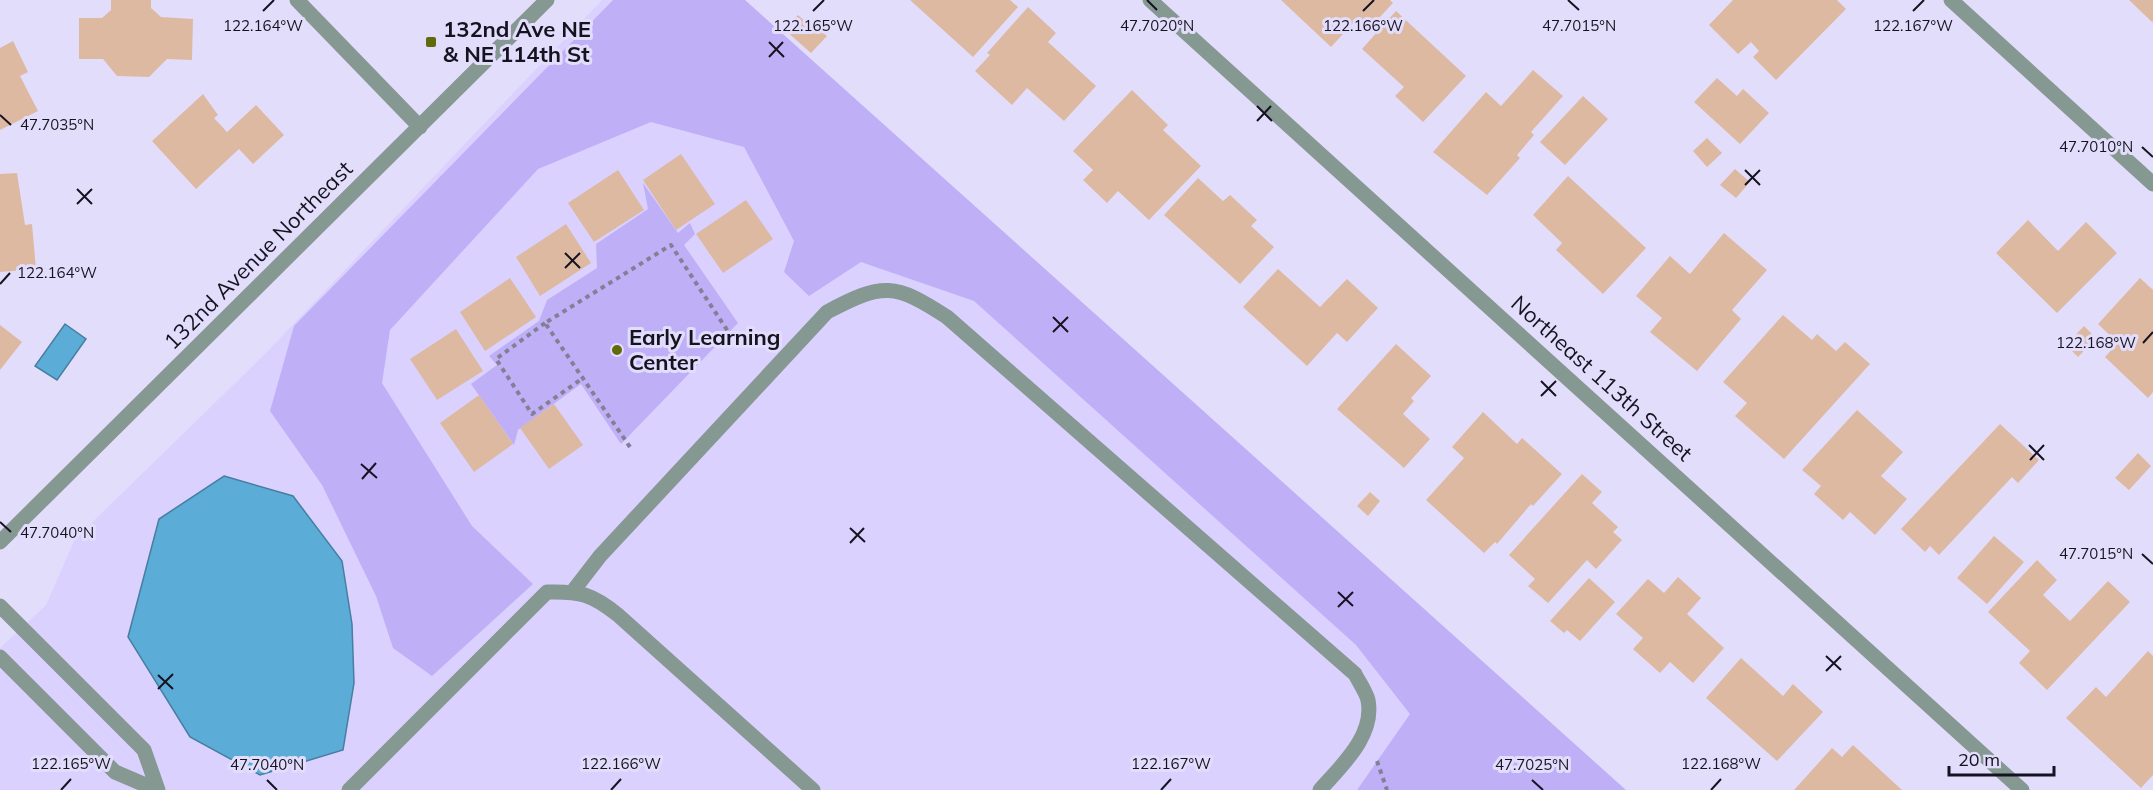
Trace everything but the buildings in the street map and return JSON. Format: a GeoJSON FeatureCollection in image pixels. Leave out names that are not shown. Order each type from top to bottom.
{"type":"FeatureCollection","features":[{"type":"Feature","properties":{"kind":"street"},"geometry":{"type":"LineString","coordinates":[[297,0],[420,127]]}},
{"type":"Feature","properties":{"kind":"street","name":"132nd Avenue Northeast"},"geometry":{"type":"LineString","coordinates":[[0,542],[547,0]]}},
{"type":"Feature","properties":{"kind":"street","name":"Northeast 113th Street"},"geometry":{"type":"LineString","coordinates":[[1150,0],[2022,790]]}},
{"type":"Feature","properties":{"kind":"street"},"geometry":{"type":"LineString","coordinates":[[1951,0],[2153,184]]}},
{"type":"Feature","properties":{"kind":"street"},"geometry":{"type":"LineString","coordinates":[[573,591],[600,556],[827,312],[855,297],[891,289],[913,295],[947,317],[1355,674],[1368,700],[1366,729],[1353,753],[1320,790]]}},
{"type":"Feature","properties":{"kind":"street"},"geometry":{"type":"LineString","coordinates":[[349,790],[547,592],[573,591],[596,598],[611,609],[813,790]]}},
{"type":"Feature","properties":{"kind":"street"},"geometry":{"type":"LineString","coordinates":[[0,606],[144,750],[157,790]]}},
{"type":"Feature","properties":{"kind":"street"},"geometry":{"type":"LineString","coordinates":[[0,657],[115,772],[157,790]]}},
{"type":"Feature","properties":{"kind":"path"},"geometry":{"type":"LineString","coordinates":[[583,378],[532,414],[496,359],[545,323],[671,245],[735,342]]}},
{"type":"Feature","properties":{"kind":"path"},"geometry":{"type":"LineString","coordinates":[[545,323],[630,447]]}},
{"type":"Feature","properties":{"kind":"shaded area"},"geometry":{"type":"Polygon","coordinates":[[[602,0],[727,0],[1608,790],[0,790],[0,648],[46,605],[75,539],[263,356],[602,0]]]}},
{"type":"Feature","properties":{"kind":"shaded area"},"geometry":{"type":"Polygon","coordinates":[[[613,0],[745,0],[1626,790],[1357,790],[1410,714],[1356,645],[974,301],[861,262],[809,296],[784,272],[794,241],[744,147],[651,122],[538,169],[390,330],[382,383],[472,526],[533,584],[432,676],[393,648],[376,596],[322,485],[270,411],[294,326],[613,0]]]}},
{"type":"Feature","properties":{"kind":"shaded area"},"geometry":{"type":"Polygon","coordinates":[[[643,183],[678,233],[690,223],[695,234],[684,245],[738,323],[621,444],[581,384],[518,430],[514,445],[471,384],[497,365],[489,356],[539,321],[547,300],[597,268],[596,244],[648,209],[643,183]]]}},
{"type":"Feature","properties":{"kind":"water"},"geometry":{"type":"Polygon","coordinates":[[[65,324],[86,339],[57,380],[35,366],[65,324]]]}},
{"type":"Feature","properties":{"kind":"water"},"geometry":{"type":"Polygon","coordinates":[[[224,476],[293,496],[342,561],[352,624],[354,683],[343,750],[260,775],[190,737],[128,637],[159,519],[224,476]]]}},
{"type":"Feature","properties":{"kind":"place","name":"132nd Ave NE & NE 114th St"},"geometry":{"type":"Point","coordinates":[431,42]}},
{"type":"Feature","properties":{"kind":"place","name":"Early Learning Center"},"geometry":{"type":"Point","coordinates":[617,350]}}]}
